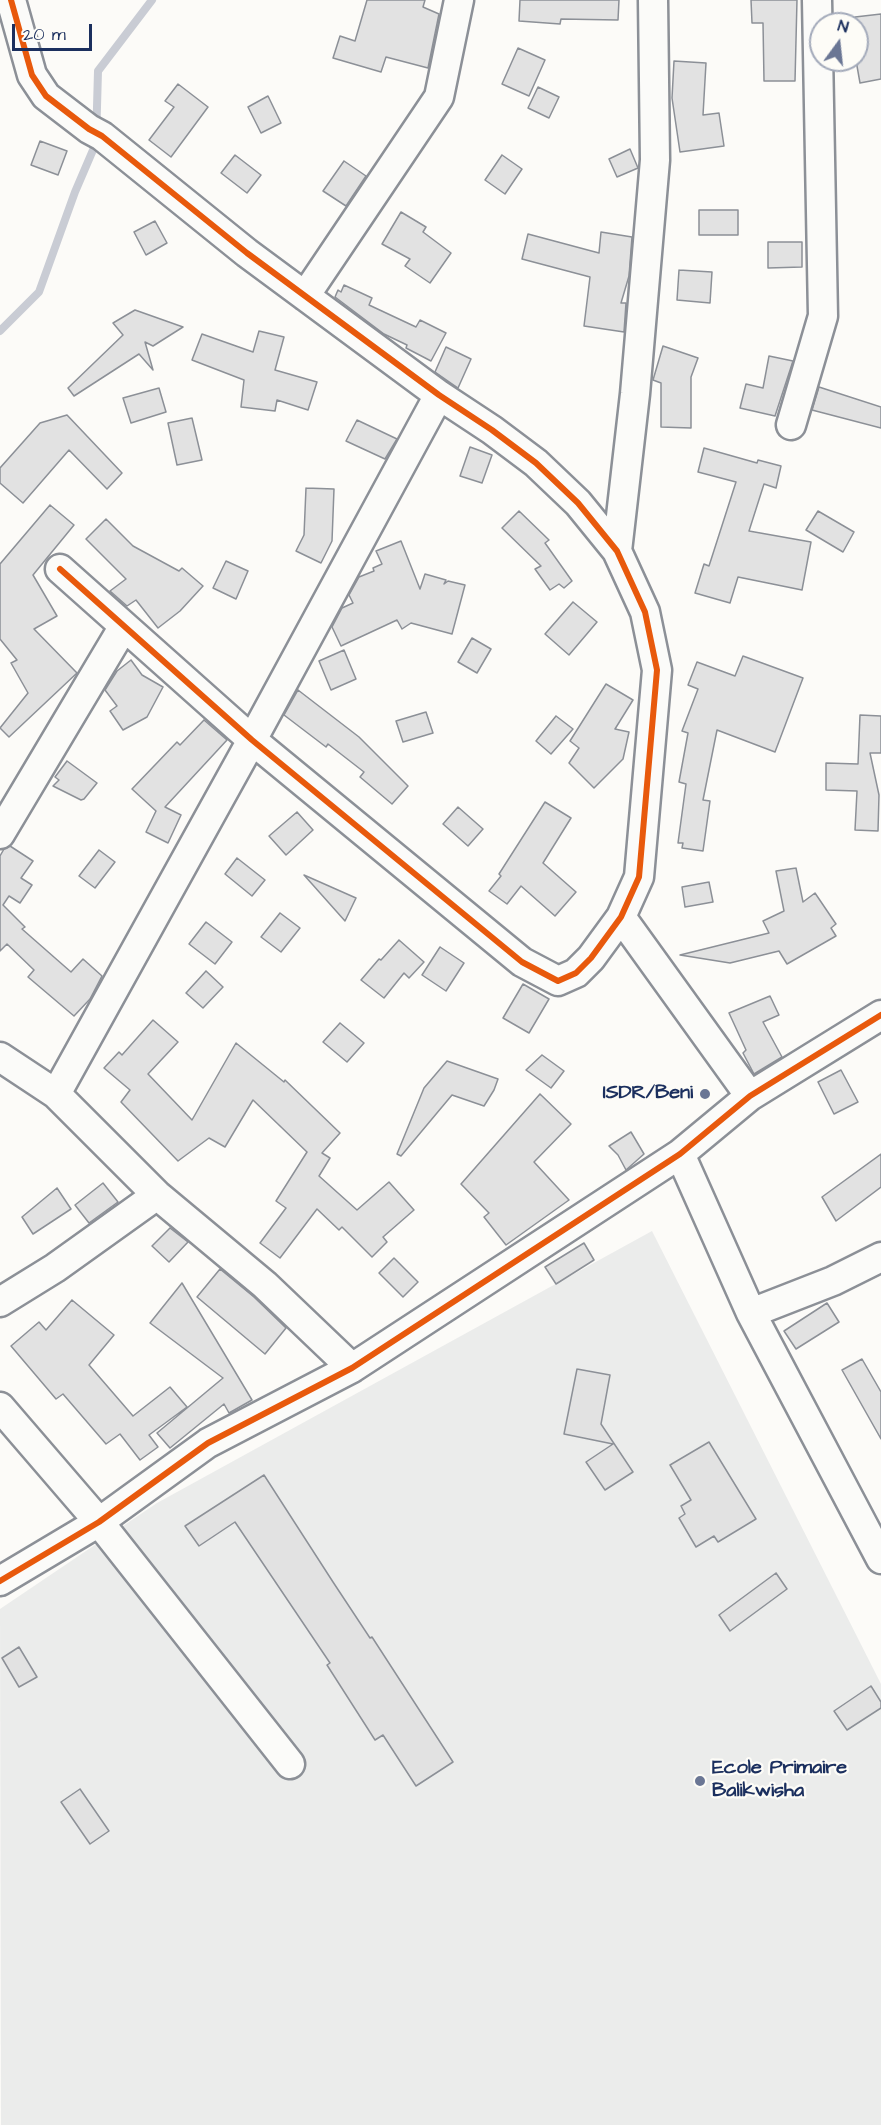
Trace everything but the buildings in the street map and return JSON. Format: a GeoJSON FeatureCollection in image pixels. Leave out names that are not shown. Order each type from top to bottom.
{"type":"FeatureCollection","features":[{"type":"Feature","properties":{"kind":"street"},"geometry":{"type":"LineString","coordinates":[[11,0],[32,75],[46,96],[247,253],[439,395],[536,463],[578,503],[617,551],[645,612],[657,670],[639,877],[621,917],[591,958],[576,973],[558,981],[522,962],[252,740],[60,569]]}},
{"type":"Feature","properties":{"kind":"street"},"geometry":{"type":"LineString","coordinates":[[305,296],[439,97],[459,0]]}},
{"type":"Feature","properties":{"kind":"street"},"geometry":{"type":"LineString","coordinates":[[617,551],[635,393],[655,160],[653,0]]}},
{"type":"Feature","properties":{"kind":"street"},"geometry":{"type":"LineString","coordinates":[[791,425],[823,316],[817,0]]}},
{"type":"Feature","properties":{"kind":"street"},"geometry":{"type":"LineString","coordinates":[[56,1094],[439,395]]}},
{"type":"Feature","properties":{"kind":"street"},"geometry":{"type":"LineString","coordinates":[[0,834],[124,626]]}},
{"type":"Feature","properties":{"kind":"street"},"geometry":{"type":"LineString","coordinates":[[621,917],[750,1096]]}},
{"type":"Feature","properties":{"kind":"street"},"geometry":{"type":"LineString","coordinates":[[0,1581],[99,1522],[207,1443],[352,1368],[680,1154],[750,1096],[881,1015]]}},
{"type":"Feature","properties":{"kind":"street"},"geometry":{"type":"LineString","coordinates":[[0,1057],[56,1094],[157,1195],[265,1285],[352,1368]]}},
{"type":"Feature","properties":{"kind":"street"},"geometry":{"type":"LineString","coordinates":[[680,1154],[751,1313],[881,1558]]}},
{"type":"Feature","properties":{"kind":"street"},"geometry":{"type":"LineString","coordinates":[[0,1302],[55,1268],[157,1195]]}},
{"type":"Feature","properties":{"kind":"street"},"geometry":{"type":"LineString","coordinates":[[751,1313],[833,1281],[881,1257]]}},
{"type":"Feature","properties":{"kind":"street"},"geometry":{"type":"LineString","coordinates":[[0,1407],[99,1522],[290,1764]]}},
{"type":"Feature","properties":{"kind":"shaded area"},"geometry":{"type":"Polygon","coordinates":[[[652,1231],[881,1684],[881,2125],[1,2125],[0,1609],[157,1503],[652,1231]]]}},
{"type":"Feature","properties":{"kind":"waterway"},"geometry":{"type":"LineString","coordinates":[[0,331],[39,292],[75,192],[96,143],[98,71],[152,0]]}},
{"type":"Feature","properties":{"kind":"cycle path"},"geometry":{"type":"LineString","coordinates":[[11,0],[32,75],[46,96],[89,129],[102,136],[247,253],[439,395],[536,463],[578,503],[617,551],[645,612],[657,670],[639,877],[621,917],[591,958],[576,973],[558,981],[522,962],[252,740],[60,569]]}},
{"type":"Feature","properties":{"kind":"cycle path"},"geometry":{"type":"LineString","coordinates":[[0,1581],[99,1522],[208,1443],[352,1368],[680,1154],[750,1096],[881,1015]]}},
{"type":"Feature","properties":{"kind":"place","name":"ISDR/Beni"},"geometry":{"type":"Point","coordinates":[705,1094]}},
{"type":"Feature","properties":{"kind":"place","name":"Ecole Primaire Balikwisha"},"geometry":{"type":"Point","coordinates":[700,1781]}}]}
